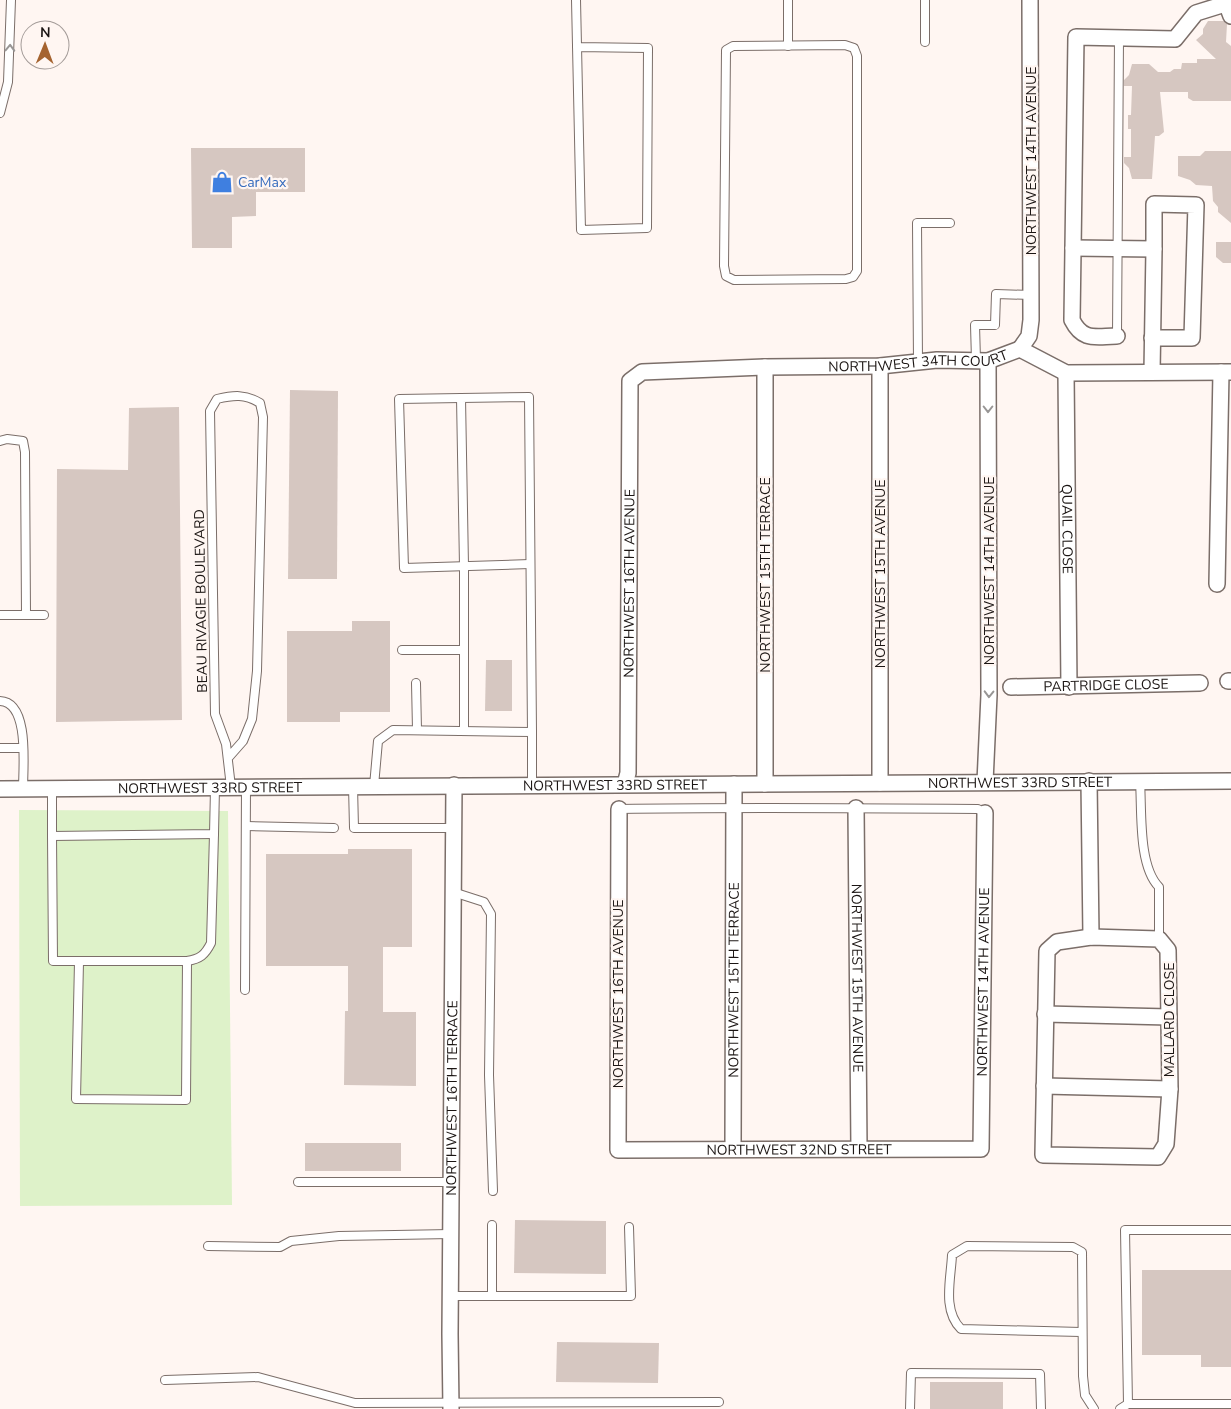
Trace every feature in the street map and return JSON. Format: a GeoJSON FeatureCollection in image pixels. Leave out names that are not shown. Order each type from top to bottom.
{"type":"FeatureCollection","features":[{"type":"Feature","properties":{"kind":"street","name":"NORTHWEST 14TH AVENUE"},"geometry":{"type":"LineString","coordinates":[[1020,349],[1029,336],[1031,295],[1030,0]]}},
{"type":"Feature","properties":{"kind":"street"},"geometry":{"type":"LineString","coordinates":[[1117,336],[1085,336],[1078,331],[1072,320],[1076,37],[1175,39],[1196,13],[1227,7]]}},
{"type":"Feature","properties":{"kind":"street"},"geometry":{"type":"LineString","coordinates":[[1152,338],[1192,338],[1196,205],[1154,204],[1154,249],[1152,338],[1152,372]]}},
{"type":"Feature","properties":{"kind":"street"},"geometry":{"type":"LineString","coordinates":[[1073,248],[1154,249]]}},
{"type":"Feature","properties":{"kind":"street","name":"NORTHWEST 34TH COURT"},"geometry":{"type":"LineString","coordinates":[[630,381],[642,372],[765,367],[880,366],[918,362],[982,360],[1020,349],[1066,373],[1226,372]]}},
{"type":"Feature","properties":{"kind":"street","name":"NORTHWEST 14TH AVENUE"},"geometry":{"type":"LineString","coordinates":[[982,360],[989,695],[986,782]]}},
{"type":"Feature","properties":{"kind":"street","name":"NORTHWEST 15TH AVENUE"},"geometry":{"type":"LineString","coordinates":[[880,366],[880,783]]}},
{"type":"Feature","properties":{"kind":"street","name":"NORTHWEST 15TH TERRACE"},"geometry":{"type":"LineString","coordinates":[[765,367],[765,784]]}},
{"type":"Feature","properties":{"kind":"street"},"geometry":{"type":"LineString","coordinates":[[1217,584],[1226,372]]}},
{"type":"Feature","properties":{"kind":"street","name":"QUAIL CLOSE"},"geometry":{"type":"LineString","coordinates":[[1066,373],[1069,687]]}},
{"type":"Feature","properties":{"kind":"street","name":"NORTHWEST 16TH AVENUE"},"geometry":{"type":"LineString","coordinates":[[625,784],[628,763],[630,381]]}},
{"type":"Feature","properties":{"kind":"street","name":"PARTRIDGE CLOSE"},"geometry":{"type":"LineString","coordinates":[[1011,687],[1200,683]]}},
{"type":"Feature","properties":{"kind":"street"},"geometry":{"type":"LineString","coordinates":[[1089,781],[1091,937]]}},
{"type":"Feature","properties":{"kind":"street","name":"NORTHWEST 33RD STREET"},"geometry":{"type":"LineString","coordinates":[[0,789],[1231,781]]}},
{"type":"Feature","properties":{"kind":"street","name":"NORTHWEST 15TH TERRACE"},"geometry":{"type":"LineString","coordinates":[[733,1148],[734,784]]}},
{"type":"Feature","properties":{"kind":"street","name":"NORTHWEST 16TH TERRACE"},"geometry":{"type":"LineString","coordinates":[[451,1406],[450,1296],[454,785]]}},
{"type":"Feature","properties":{"kind":"street","name":"NORTHWEST 15TH AVENUE"},"geometry":{"type":"LineString","coordinates":[[856,808],[858,1148]]}},
{"type":"Feature","properties":{"kind":"street","name":"NORTHWEST 16TH AVENUE"},"geometry":{"type":"LineString","coordinates":[[618,1150],[619,809]]}},
{"type":"Feature","properties":{"kind":"street","name":"NORTHWEST 14TH AVENUE"},"geometry":{"type":"LineString","coordinates":[[980,1149],[985,814]]}},
{"type":"Feature","properties":{"kind":"street"},"geometry":{"type":"LineString","coordinates":[[1159,939],[1091,937],[1057,942],[1046,951],[1044,1086],[1170,1089]]}},
{"type":"Feature","properties":{"kind":"street","name":"MALLARD CLOSE"},"geometry":{"type":"LineString","coordinates":[[1044,1086],[1043,1156],[1158,1158],[1166,1144],[1170,1089],[1168,950],[1159,939]]}},
{"type":"Feature","properties":{"kind":"street"},"geometry":{"type":"LineString","coordinates":[[1045,1014],[1169,1017]]}},
{"type":"Feature","properties":{"kind":"street","name":"NORTHWEST 32ND STREET"},"geometry":{"type":"LineString","coordinates":[[618,1150],[733,1148],[980,1149]]}},
{"type":"Feature","properties":{"kind":"lane"},"geometry":{"type":"LineString","coordinates":[[0,113],[8,82],[11,0]]}},
{"type":"Feature","properties":{"kind":"lane"},"geometry":{"type":"LineString","coordinates":[[576,0],[577,47],[581,230],[647,228],[648,48],[577,47]]}},
{"type":"Feature","properties":{"kind":"lane"},"geometry":{"type":"LineString","coordinates":[[788,0],[788,46]]}},
{"type":"Feature","properties":{"kind":"lane"},"geometry":{"type":"LineString","coordinates":[[925,0],[925,42]]}},
{"type":"Feature","properties":{"kind":"lane"},"geometry":{"type":"LineString","coordinates":[[1117,336],[1119,38]]}},
{"type":"Feature","properties":{"kind":"lane"},"geometry":{"type":"LineString","coordinates":[[845,45],[854,48],[857,56],[857,271],[853,277],[846,279],[734,280],[726,276],[724,256],[726,50],[733,46],[788,46],[845,45]]}},
{"type":"Feature","properties":{"kind":"lane"},"geometry":{"type":"LineString","coordinates":[[918,362],[917,223],[950,223]]}},
{"type":"Feature","properties":{"kind":"lane"},"geometry":{"type":"LineString","coordinates":[[982,360],[975,324],[995,325],[996,294],[1031,295]]}},
{"type":"Feature","properties":{"kind":"lane","name":"BEAU RIVAGIE BOULEVARD"},"geometry":{"type":"LineString","coordinates":[[228,758],[244,741],[252,719],[253,710],[257,671],[263,417],[260,403],[250,397],[234,395],[217,399],[210,411],[215,714],[226,744],[228,758],[238,787],[246,826],[245,990]]}},
{"type":"Feature","properties":{"kind":"lane"},"geometry":{"type":"LineString","coordinates":[[530,564],[404,568],[400,399],[529,397],[532,785]]}},
{"type":"Feature","properties":{"kind":"lane"},"geometry":{"type":"LineString","coordinates":[[460,398],[464,566],[464,731]]}},
{"type":"Feature","properties":{"kind":"lane"},"geometry":{"type":"LineString","coordinates":[[0,441],[8,439],[23,441],[25,452],[26,615]]}},
{"type":"Feature","properties":{"kind":"lane"},"geometry":{"type":"LineString","coordinates":[[0,615],[44,615]]}},
{"type":"Feature","properties":{"kind":"lane"},"geometry":{"type":"LineString","coordinates":[[402,650],[464,650]]}},
{"type":"Feature","properties":{"kind":"lane"},"geometry":{"type":"LineString","coordinates":[[416,683],[417,730]]}},
{"type":"Feature","properties":{"kind":"lane"},"geometry":{"type":"LineString","coordinates":[[0,701],[6,701],[14,706],[22,723],[23,789]]}},
{"type":"Feature","properties":{"kind":"lane"},"geometry":{"type":"LineString","coordinates":[[374,786],[378,741],[393,730],[532,732]]}},
{"type":"Feature","properties":{"kind":"lane"},"geometry":{"type":"LineString","coordinates":[[0,748],[22,748]]}},
{"type":"Feature","properties":{"kind":"lane"},"geometry":{"type":"LineString","coordinates":[[1140,781],[1144,851],[1151,879],[1159,888],[1159,939]]}},
{"type":"Feature","properties":{"kind":"lane"},"geometry":{"type":"LineString","coordinates":[[353,786],[354,828],[454,828]]}},
{"type":"Feature","properties":{"kind":"lane"},"geometry":{"type":"LineString","coordinates":[[52,789],[53,961],[79,962],[187,961],[196,960],[206,954],[211,943],[215,788]]}},
{"type":"Feature","properties":{"kind":"lane"},"geometry":{"type":"LineString","coordinates":[[619,809],[734,807],[978,809],[985,814]]}},
{"type":"Feature","properties":{"kind":"lane"},"geometry":{"type":"LineString","coordinates":[[246,826],[334,828]]}},
{"type":"Feature","properties":{"kind":"lane"},"geometry":{"type":"LineString","coordinates":[[52,836],[214,834]]}},
{"type":"Feature","properties":{"kind":"lane"},"geometry":{"type":"LineString","coordinates":[[453,892],[484,902],[491,914],[489,1075],[493,1191]]}},
{"type":"Feature","properties":{"kind":"lane"},"geometry":{"type":"LineString","coordinates":[[79,962],[76,1099],[186,1100],[187,961]]}},
{"type":"Feature","properties":{"kind":"lane"},"geometry":{"type":"LineString","coordinates":[[298,1182],[451,1182]]}},
{"type":"Feature","properties":{"kind":"lane"},"geometry":{"type":"LineString","coordinates":[[492,1225],[492,1296]]}},
{"type":"Feature","properties":{"kind":"lane"},"geometry":{"type":"LineString","coordinates":[[450,1296],[631,1296],[629,1226]]}},
{"type":"Feature","properties":{"kind":"lane"},"geometry":{"type":"LineString","coordinates":[[1128,1404],[1125,1230],[1231,1230]]}},
{"type":"Feature","properties":{"kind":"lane"},"geometry":{"type":"LineString","coordinates":[[208,1246],[280,1247],[292,1241],[339,1236],[451,1234]]}},
{"type":"Feature","properties":{"kind":"lane"},"geometry":{"type":"LineString","coordinates":[[1081,1332],[961,1329],[954,1322],[949,1306],[952,1255],[967,1246],[1073,1246],[1082,1252],[1081,1332],[1085,1395],[1094,1409]]}},
{"type":"Feature","properties":{"kind":"lane"},"geometry":{"type":"LineString","coordinates":[[910,1409],[911,1373],[1040,1374],[1041,1409]]}},
{"type":"Feature","properties":{"kind":"lane"},"geometry":{"type":"LineString","coordinates":[[165,1380],[258,1377],[354,1402],[451,1406],[719,1402]]}},
{"type":"Feature","properties":{"kind":"lane"},"geometry":{"type":"LineString","coordinates":[[1120,1409],[1128,1404],[1231,1404]]}},
{"type":"Feature","properties":{"kind":"green space"},"geometry":{"type":"Polygon","coordinates":[[[19,810],[228,811],[232,1205],[20,1206],[19,810]]]}},
{"type":"Feature","properties":{"kind":"building"},"geometry":{"type":"Polygon","coordinates":[[[1208,21],[1224,21],[1227,24],[1226,42],[1231,46],[1231,101],[1193,101],[1188,98],[1188,92],[1160,92],[1164,132],[1159,136],[1155,136],[1152,179],[1132,179],[1129,168],[1124,163],[1124,157],[1131,157],[1131,129],[1128,129],[1128,115],[1131,115],[1132,86],[1124,86],[1124,80],[1129,75],[1132,64],[1149,64],[1158,72],[1170,72],[1174,69],[1181,69],[1182,63],[1197,63],[1197,59],[1216,59],[1196,40],[1203,34],[1203,29],[1208,21]]]}},
{"type":"Feature","properties":{"kind":"building"},"geometry":{"type":"Polygon","coordinates":[[[191,148],[305,148],[305,192],[256,192],[256,216],[232,217],[232,248],[192,248],[191,148]]]}},
{"type":"Feature","properties":{"kind":"building"},"geometry":{"type":"Polygon","coordinates":[[[1205,151],[1231,151],[1231,223],[1218,212],[1218,207],[1213,201],[1212,186],[1196,185],[1190,180],[1178,176],[1178,156],[1200,156],[1205,151]]]}},
{"type":"Feature","properties":{"kind":"building"},"geometry":{"type":"Polygon","coordinates":[[[1216,242],[1231,242],[1231,263],[1223,263],[1216,257],[1216,242]]]}},
{"type":"Feature","properties":{"kind":"building"},"geometry":{"type":"Polygon","coordinates":[[[290,390],[338,391],[337,579],[288,579],[290,390]]]}},
{"type":"Feature","properties":{"kind":"building"},"geometry":{"type":"Polygon","coordinates":[[[179,407],[182,720],[56,722],[57,469],[128,470],[129,408],[179,407]]]}},
{"type":"Feature","properties":{"kind":"building"},"geometry":{"type":"Polygon","coordinates":[[[352,621],[390,621],[390,712],[340,712],[340,722],[287,722],[287,631],[352,631],[352,621]]]}},
{"type":"Feature","properties":{"kind":"building"},"geometry":{"type":"Polygon","coordinates":[[[486,660],[512,660],[512,711],[485,711],[486,660]]]}},
{"type":"Feature","properties":{"kind":"building"},"geometry":{"type":"Polygon","coordinates":[[[348,849],[412,849],[412,947],[383,947],[383,1012],[416,1012],[416,1086],[344,1085],[345,1011],[348,1011],[348,966],[266,966],[266,854],[348,854],[348,849]]]}},
{"type":"Feature","properties":{"kind":"building"},"geometry":{"type":"Polygon","coordinates":[[[305,1143],[401,1143],[401,1171],[305,1171],[305,1143]]]}},
{"type":"Feature","properties":{"kind":"building"},"geometry":{"type":"Polygon","coordinates":[[[515,1220],[606,1221],[606,1274],[514,1273],[515,1220]]]}},
{"type":"Feature","properties":{"kind":"building"},"geometry":{"type":"Polygon","coordinates":[[[1142,1270],[1231,1270],[1231,1367],[1201,1367],[1201,1355],[1142,1355],[1142,1270]]]}},
{"type":"Feature","properties":{"kind":"building"},"geometry":{"type":"Polygon","coordinates":[[[557,1342],[659,1343],[658,1383],[556,1382],[557,1342]]]}},
{"type":"Feature","properties":{"kind":"building"},"geometry":{"type":"Polygon","coordinates":[[[930,1382],[1003,1382],[1003,1409],[930,1409],[930,1382]]]}},
{"type":"Feature","properties":{"kind":"place","name":"CarMax"},"geometry":{"type":"Point","coordinates":[222,182]}}]}
